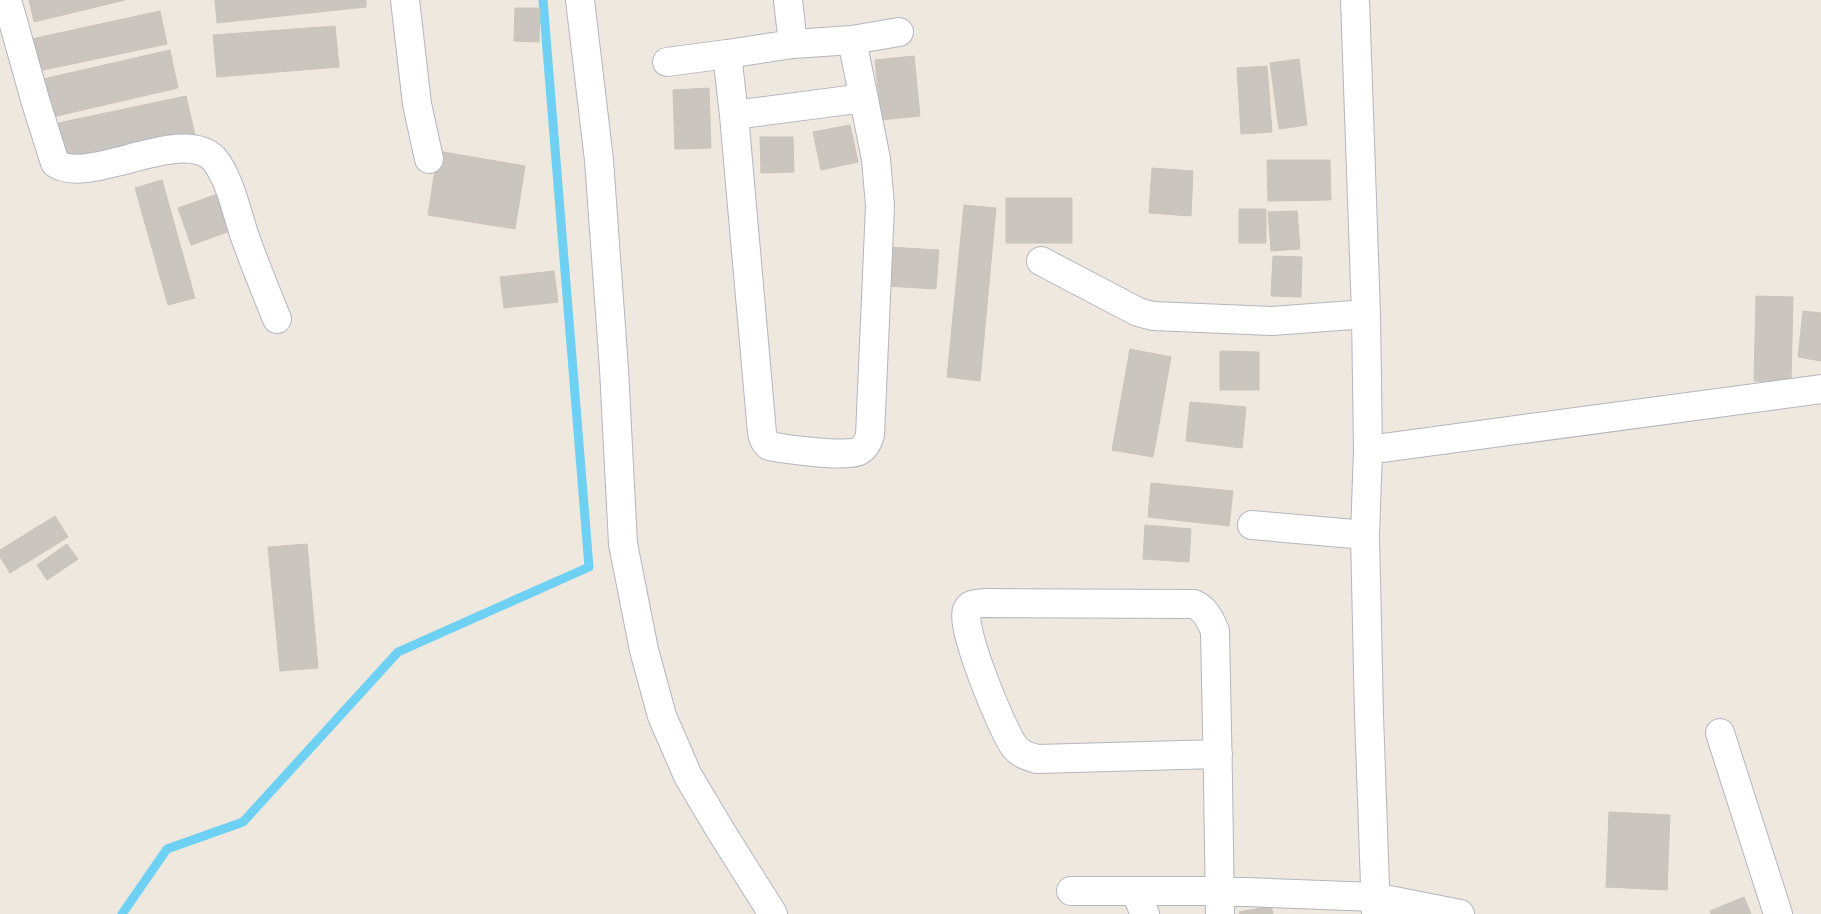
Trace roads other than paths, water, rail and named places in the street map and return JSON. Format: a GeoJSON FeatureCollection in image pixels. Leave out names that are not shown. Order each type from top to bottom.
{"type":"FeatureCollection","features":[{"type":"Feature","properties":{"kind":"street"},"geometry":{"type":"LineString","coordinates":[[7,0],[55,164],[66,169],[98,166],[134,157],[190,148],[208,154],[216,162],[226,182],[277,319]]}},
{"type":"Feature","properties":{"kind":"street"},"geometry":{"type":"LineString","coordinates":[[405,0],[417,104],[429,159]]}},
{"type":"Feature","properties":{"kind":"street"},"geometry":{"type":"LineString","coordinates":[[580,0],[599,160],[614,369],[623,544],[644,650],[662,716],[688,776],[773,914]]}},
{"type":"Feature","properties":{"kind":"street"},"geometry":{"type":"LineString","coordinates":[[788,0],[793,44]]}},
{"type":"Feature","properties":{"kind":"street"},"geometry":{"type":"LineString","coordinates":[[1355,0],[1366,314],[1368,450],[1365,535],[1375,906]]}},
{"type":"Feature","properties":{"kind":"street"},"geometry":{"type":"LineString","coordinates":[[667,62],[793,44],[852,40],[899,32]]}},
{"type":"Feature","properties":{"kind":"street"},"geometry":{"type":"LineString","coordinates":[[727,54],[762,437],[767,444],[772,446],[846,455],[860,451],[865,446],[870,435],[880,206],[876,159],[852,40]]}},
{"type":"Feature","properties":{"kind":"street"},"geometry":{"type":"LineString","coordinates":[[734,115],[864,98]]}},
{"type":"Feature","properties":{"kind":"street"},"geometry":{"type":"LineString","coordinates":[[1041,261],[1138,312],[1153,316],[1272,321],[1366,314]]}},
{"type":"Feature","properties":{"kind":"street"},"geometry":{"type":"LineString","coordinates":[[1368,450],[1821,389]]}},
{"type":"Feature","properties":{"kind":"street"},"geometry":{"type":"LineString","coordinates":[[1252,525],[1365,535]]}},
{"type":"Feature","properties":{"kind":"street"},"geometry":{"type":"LineString","coordinates":[[1218,754],[1037,759],[1026,756],[1013,744],[1005,730],[966,628],[965,617],[967,608],[984,603],[1194,604],[1201,607],[1208,616],[1215,631],[1218,754],[1220,903]]}},
{"type":"Feature","properties":{"kind":"street"},"geometry":{"type":"LineString","coordinates":[[1720,734],[1778,914]]}},
{"type":"Feature","properties":{"kind":"street"},"geometry":{"type":"LineString","coordinates":[[1071,891],[1140,902],[1375,906],[1460,914]]}},
{"type":"Feature","properties":{"kind":"waterway"},"geometry":{"type":"LineString","coordinates":[[122,914],[167,849],[243,822],[398,652],[589,567],[543,0]]}}]}
